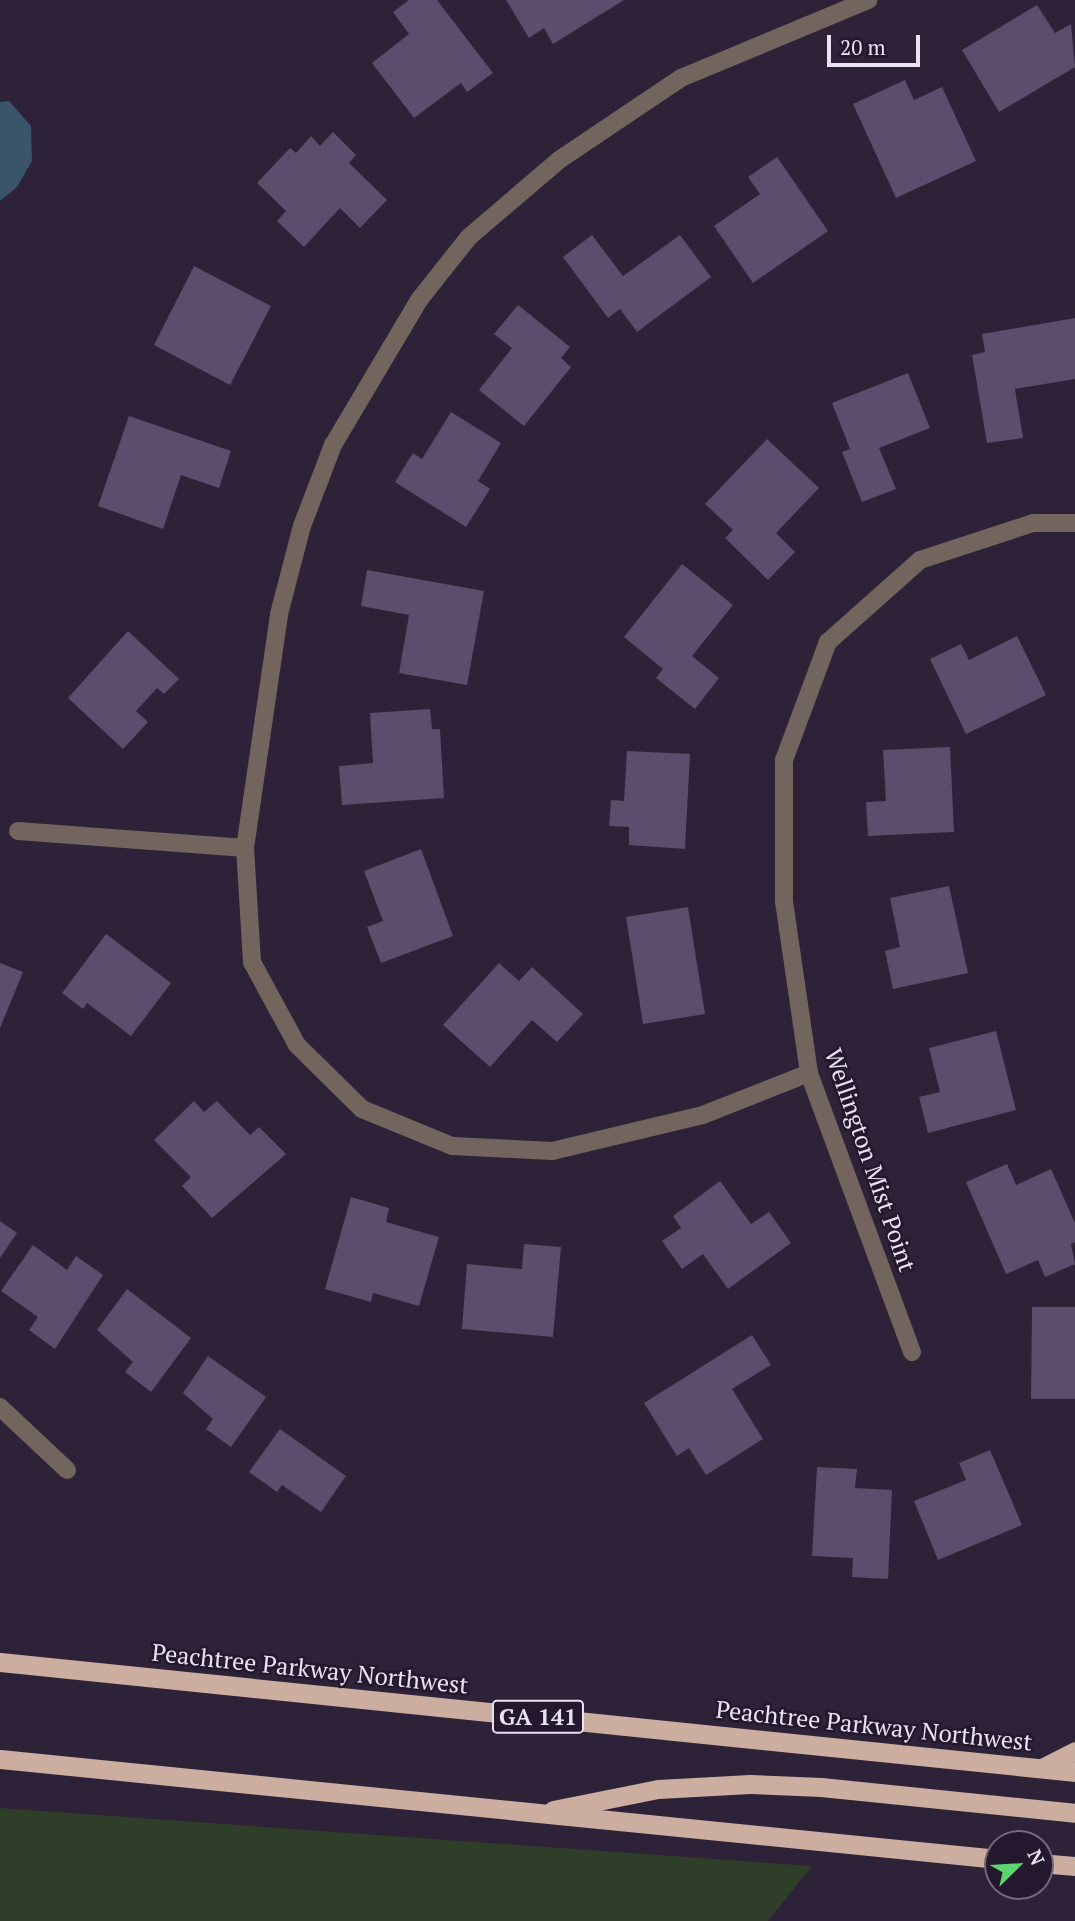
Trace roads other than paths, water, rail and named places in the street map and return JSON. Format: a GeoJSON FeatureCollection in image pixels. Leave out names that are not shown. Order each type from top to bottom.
{"type":"FeatureCollection","features":[{"type":"Feature","properties":{"kind":"highway","name":"Peachtree Parkway Northwest"},"geometry":{"type":"LineString","coordinates":[[0,1662],[1075,1772]]}},
{"type":"Feature","properties":{"kind":"highway"},"geometry":{"type":"LineString","coordinates":[[1042,1768],[1075,1751]]}},
{"type":"Feature","properties":{"kind":"highway"},"geometry":{"type":"LineString","coordinates":[[0,1759],[984,1858]]}},
{"type":"Feature","properties":{"kind":"highway"},"geometry":{"type":"LineString","coordinates":[[538,1813],[658,1789],[750,1784],[821,1787],[1075,1813]]}},
{"type":"Feature","properties":{"kind":"highway"},"geometry":{"type":"LineString","coordinates":[[1054,1864],[1075,1866]]}},
{"type":"Feature","properties":{"kind":"street"},"geometry":{"type":"LineString","coordinates":[[809,1073],[703,1115],[552,1151],[452,1146],[362,1109],[297,1045],[252,962],[244,848],[279,614],[302,526],[333,444],[419,300],[470,237],[559,160],[681,78],[868,0]]}},
{"type":"Feature","properties":{"kind":"street","name":"Wellington Mist Point"},"geometry":{"type":"LineString","coordinates":[[912,1352],[809,1073],[784,901],[784,760],[828,642],[920,560],[1033,523],[1075,523]]}},
{"type":"Feature","properties":{"kind":"street"},"geometry":{"type":"LineString","coordinates":[[18,831],[244,848]]}},
{"type":"Feature","properties":{"kind":"street"},"geometry":{"type":"LineString","coordinates":[[0,1407],[67,1470]]}},
{"type":"Feature","properties":{"kind":"water"},"geometry":{"type":"Polygon","coordinates":[[[9,101],[31,126],[32,161],[17,187],[0,201],[0,102],[9,101]]]}}]}
